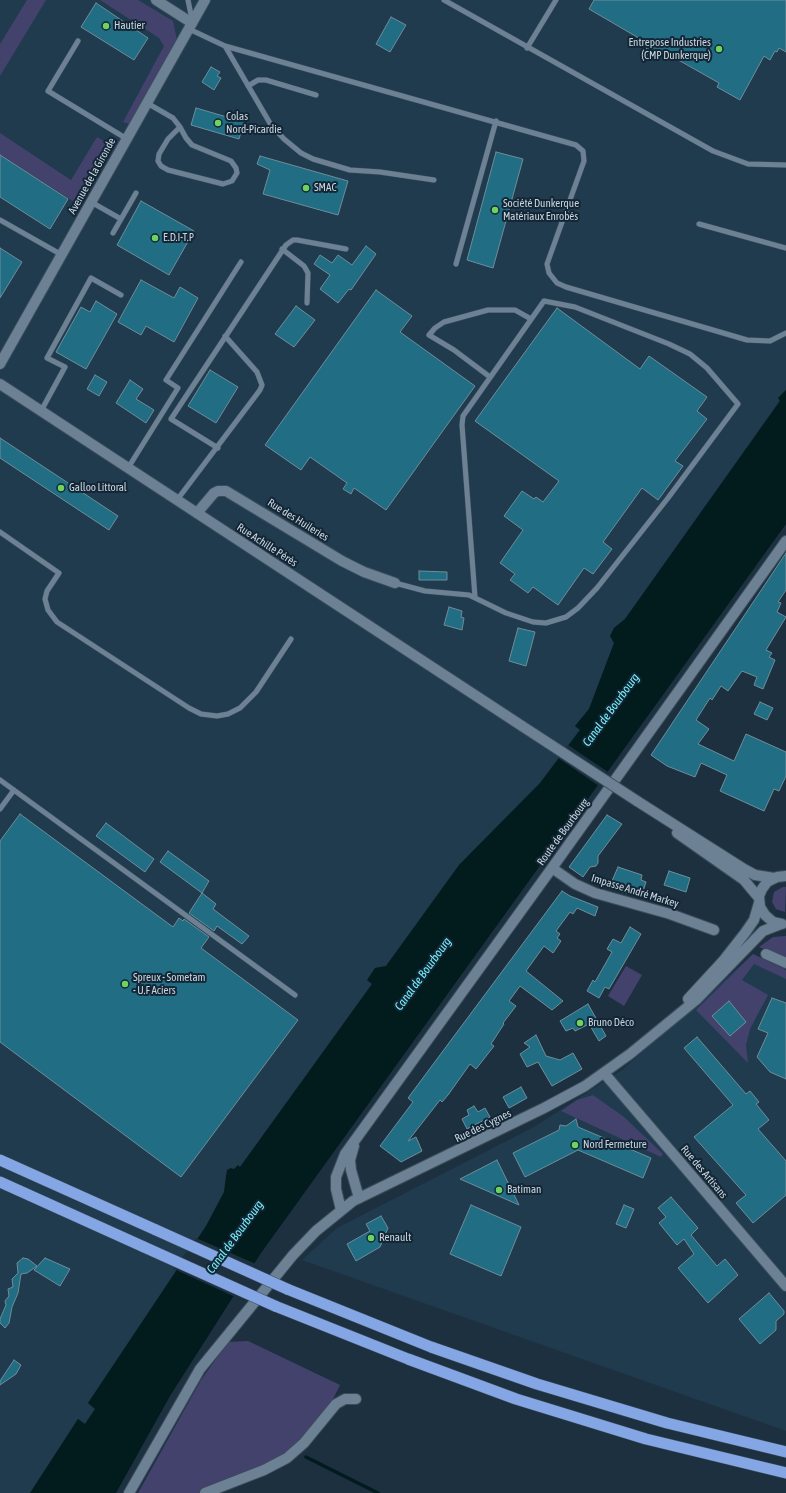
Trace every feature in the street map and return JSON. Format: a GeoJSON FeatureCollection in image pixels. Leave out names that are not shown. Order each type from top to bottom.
{"type":"FeatureCollection","features":[{"type":"Feature","properties":{"kind":"highway"},"geometry":{"type":"LineString","coordinates":[[0,1160],[287,1289],[431,1347],[538,1384],[667,1423],[786,1452]]}},
{"type":"Feature","properties":{"kind":"highway"},"geometry":{"type":"LineString","coordinates":[[0,1182],[275,1306],[408,1360],[523,1401],[646,1439],[786,1473]]}},
{"type":"Feature","properties":{"kind":"street"},"geometry":{"type":"LineString","coordinates":[[156,0],[190,26]]}},
{"type":"Feature","properties":{"kind":"street","name":"Avenue de la Gironde"},"geometry":{"type":"LineString","coordinates":[[0,364],[205,0]]}},
{"type":"Feature","properties":{"kind":"street","name":"Rue Achille Pérès"},"geometry":{"type":"LineString","coordinates":[[0,384],[636,801]]}},
{"type":"Feature","properties":{"kind":"street","name":"Rue des Huileries"},"geometry":{"type":"LineString","coordinates":[[197,513],[214,493],[218,491],[226,491],[342,561],[364,572],[395,583]]}},
{"type":"Feature","properties":{"kind":"street","name":"Route de Bourbourg"},"geometry":{"type":"LineString","coordinates":[[341,1210],[336,1189],[337,1171],[345,1154],[786,541]]}},
{"type":"Feature","properties":{"kind":"street"},"geometry":{"type":"LineString","coordinates":[[636,801],[755,875],[779,877],[786,868]]}},
{"type":"Feature","properties":{"kind":"street"},"geometry":{"type":"LineString","coordinates":[[636,801],[697,848],[744,880],[759,901],[762,912],[767,918],[783,924]]}},
{"type":"Feature","properties":{"kind":"street","name":"Impasse André Markey"},"geometry":{"type":"LineString","coordinates":[[552,868],[581,887],[595,893],[670,914],[714,930]]}},
{"type":"Feature","properties":{"kind":"street","name":"Rue des Cygnes"},"geometry":{"type":"LineString","coordinates":[[630,1054],[674,1013],[723,962],[751,925],[764,886],[779,877]]}},
{"type":"Feature","properties":{"kind":"street","name":"Rue des Cygnes"},"geometry":{"type":"LineString","coordinates":[[129,1493],[170,1418],[205,1362],[293,1255],[316,1231],[341,1210],[359,1198],[379,1190],[577,1091],[630,1054],[703,994],[763,931],[783,924]]}},
{"type":"Feature","properties":{"kind":"street"},"geometry":{"type":"LineString","coordinates":[[766,954],[786,963]]}},
{"type":"Feature","properties":{"kind":"street","name":"Rue des Artisans"},"geometry":{"type":"LineString","coordinates":[[604,1073],[786,1286]]}},
{"type":"Feature","properties":{"kind":"street","name":"Route de Bourbourg"},"geometry":{"type":"LineString","coordinates":[[358,1137],[350,1160],[352,1176],[359,1198]]}},
{"type":"Feature","properties":{"kind":"street"},"geometry":{"type":"LineString","coordinates":[[205,1493],[264,1470],[287,1458],[307,1440],[332,1407],[345,1399],[356,1399]]}},
{"type":"Feature","properties":{"kind":"lane"},"geometry":{"type":"LineString","coordinates":[[188,0],[190,26],[225,46],[572,142],[583,151],[584,161],[547,264],[549,273],[557,283],[566,287],[747,340],[770,341],[786,333]]}},
{"type":"Feature","properties":{"kind":"lane"},"geometry":{"type":"LineString","coordinates":[[444,0],[527,48],[723,155],[748,164],[786,165]]}},
{"type":"Feature","properties":{"kind":"lane"},"geometry":{"type":"LineString","coordinates":[[527,48],[556,0]]}},
{"type":"Feature","properties":{"kind":"lane"},"geometry":{"type":"LineString","coordinates":[[78,41],[48,92],[127,139]]}},
{"type":"Feature","properties":{"kind":"lane"},"geometry":{"type":"LineString","coordinates":[[225,46],[275,130],[290,145],[306,156],[350,170],[380,172],[434,180]]}},
{"type":"Feature","properties":{"kind":"lane"},"geometry":{"type":"LineString","coordinates":[[248,86],[258,80],[266,80],[316,95]]}},
{"type":"Feature","properties":{"kind":"lane"},"geometry":{"type":"LineString","coordinates":[[147,103],[169,114],[180,127],[192,145],[227,159],[234,165],[236,173],[232,181],[223,184],[168,170],[160,166],[158,161],[159,154],[168,139],[180,127]]}},
{"type":"Feature","properties":{"kind":"lane"},"geometry":{"type":"LineString","coordinates":[[456,264],[496,121]]}},
{"type":"Feature","properties":{"kind":"lane"},"geometry":{"type":"LineString","coordinates":[[113,234],[136,193]]}},
{"type":"Feature","properties":{"kind":"lane"},"geometry":{"type":"LineString","coordinates":[[91,202],[121,219]]}},
{"type":"Feature","properties":{"kind":"lane"},"geometry":{"type":"LineString","coordinates":[[0,220],[62,255]]}},
{"type":"Feature","properties":{"kind":"lane"},"geometry":{"type":"LineString","coordinates":[[699,224],[786,248]]}},
{"type":"Feature","properties":{"kind":"lane"},"geometry":{"type":"LineString","coordinates":[[218,448],[171,419],[282,249],[289,242],[297,240],[346,249]]}},
{"type":"Feature","properties":{"kind":"lane"},"geometry":{"type":"LineString","coordinates":[[282,249],[304,266],[308,273],[307,303]]}},
{"type":"Feature","properties":{"kind":"lane"},"geometry":{"type":"LineString","coordinates":[[128,468],[178,388],[166,380],[241,262]]}},
{"type":"Feature","properties":{"kind":"lane"},"geometry":{"type":"LineString","coordinates":[[41,411],[65,367],[47,358],[91,278],[121,295]]}},
{"type":"Feature","properties":{"kind":"lane"},"geometry":{"type":"LineString","coordinates":[[395,583],[420,590],[457,593],[475,597],[506,613],[533,622],[546,623],[566,617],[578,608],[597,588],[668,498],[738,404],[707,368],[696,359],[676,347],[575,307],[544,301],[466,411],[462,425],[475,597]]}},
{"type":"Feature","properties":{"kind":"lane"},"geometry":{"type":"LineString","coordinates":[[490,377],[454,350],[428,335],[444,322],[488,310],[515,310],[531,319]]}},
{"type":"Feature","properties":{"kind":"lane"},"geometry":{"type":"LineString","coordinates":[[177,500],[218,448],[262,385],[257,372],[225,336]]}},
{"type":"Feature","properties":{"kind":"lane"},"geometry":{"type":"LineString","coordinates":[[0,532],[59,572],[47,591],[45,599],[48,610],[57,622],[182,704],[201,714],[217,716],[228,714],[240,708],[256,692],[291,639]]}},
{"type":"Feature","properties":{"kind":"lane"},"geometry":{"type":"LineString","coordinates":[[0,780],[295,995]]}},
{"type":"Feature","properties":{"kind":"lane"},"geometry":{"type":"LineString","coordinates":[[0,808],[14,790]]}},
{"type":"Feature","properties":{"kind":"shaded area"},"geometry":{"type":"Polygon","coordinates":[[[0,0],[786,0],[786,390],[778,398],[780,400],[625,619],[614,628],[612,632],[612,640],[614,643],[589,709],[575,726],[580,729],[540,783],[459,865],[386,966],[375,968],[372,984],[240,1167],[226,1174],[224,1192],[206,1226],[88,1403],[95,1409],[85,1424],[78,1419],[30,1493],[0,1493],[0,0]]]}},
{"type":"Feature","properties":{"kind":"shaded area"},"geometry":{"type":"Polygon","coordinates":[[[27,0],[46,0],[0,76],[0,44],[27,0]]]}},
{"type":"Feature","properties":{"kind":"shaded area"},"geometry":{"type":"Polygon","coordinates":[[[100,0],[138,0],[173,21],[177,40],[129,124],[123,122],[164,46],[159,38],[100,0]]]}},
{"type":"Feature","properties":{"kind":"shaded area"},"geometry":{"type":"Polygon","coordinates":[[[0,133],[71,180],[97,137],[109,144],[76,203],[0,155],[0,133]]]}},
{"type":"Feature","properties":{"kind":"shaded area"},"geometry":{"type":"Polygon","coordinates":[[[786,887],[785,912],[776,909],[772,902],[774,892],[786,887]]]}},
{"type":"Feature","properties":{"kind":"shaded area"},"geometry":{"type":"Polygon","coordinates":[[[786,936],[786,958],[759,947],[773,937],[786,936]]]}},
{"type":"Feature","properties":{"kind":"shaded area"},"geometry":{"type":"Polygon","coordinates":[[[753,954],[786,969],[786,1431],[302,1260],[337,1228],[534,1127],[622,1070],[753,954]]]}},
{"type":"Feature","properties":{"kind":"shaded area"},"geometry":{"type":"Polygon","coordinates":[[[753,954],[786,970],[786,979],[754,964],[742,980],[768,995],[750,1029],[746,1045],[748,1063],[696,1010],[753,954]]]}},
{"type":"Feature","properties":{"kind":"shaded area"},"geometry":{"type":"Polygon","coordinates":[[[626,966],[642,975],[624,1006],[608,996],[626,966]]]}},
{"type":"Feature","properties":{"kind":"shaded area"},"geometry":{"type":"Polygon","coordinates":[[[593,1095],[624,1117],[663,1154],[661,1157],[561,1111],[577,1100],[593,1095]]]}},
{"type":"Feature","properties":{"kind":"shaded area"},"geometry":{"type":"Polygon","coordinates":[[[248,1341],[340,1385],[329,1407],[313,1428],[282,1459],[253,1473],[199,1493],[138,1493],[201,1380],[228,1342],[248,1341]]]}},
{"type":"Feature","properties":{"kind":"water","name":"Canal de Bourbourg"},"geometry":{"type":"Polygon","coordinates":[[[786,390],[786,524],[261,1253],[170,1396],[116,1493],[30,1493],[78,1419],[85,1424],[95,1409],[88,1403],[206,1226],[224,1192],[227,1170],[231,1168],[234,1169],[238,1165],[240,1167],[372,984],[367,980],[375,968],[386,966],[459,865],[540,783],[580,730],[575,726],[589,709],[614,643],[610,636],[614,628],[625,619],[780,401],[778,398],[786,390]]]}},
{"type":"Feature","properties":{"kind":"pier"},"geometry":{"type":"Polygon","coordinates":[[[568,745],[608,772],[599,786],[558,758],[568,745]]]}},
{"type":"Feature","properties":{"kind":"pier"},"geometry":{"type":"Polygon","coordinates":[[[196,1238],[256,1264],[235,1297],[174,1269],[196,1238]]]}},
{"type":"Feature","properties":{"kind":"building","name":"Entrepose Industries (CMP Dunkerque)"},"geometry":{"type":"Polygon","coordinates":[[[594,0],[786,0],[786,52],[779,48],[777,52],[775,51],[770,60],[764,56],[740,100],[717,87],[719,83],[659,49],[654,58],[644,53],[649,44],[589,9],[594,0]]]}},
{"type":"Feature","properties":{"kind":"building","name":"Hautier"},"geometry":{"type":"Polygon","coordinates":[[[96,3],[148,38],[134,60],[81,27],[96,3]]]}},
{"type":"Feature","properties":{"kind":"building"},"geometry":{"type":"Polygon","coordinates":[[[391,17],[406,25],[390,52],[376,44],[391,17]]]}},
{"type":"Feature","properties":{"kind":"building"},"geometry":{"type":"Polygon","coordinates":[[[211,67],[220,72],[217,76],[221,78],[214,90],[202,82],[211,67]]]}},
{"type":"Feature","properties":{"kind":"building","name":"Colas Nord-Picardie"},"geometry":{"type":"Polygon","coordinates":[[[196,108],[244,122],[239,139],[191,125],[196,108]]]}},
{"type":"Feature","properties":{"kind":"building","name":"Société Dunkerque Matériaux Enrobés"},"geometry":{"type":"Polygon","coordinates":[[[496,152],[523,159],[493,268],[467,260],[496,152]]]}},
{"type":"Feature","properties":{"kind":"building"},"geometry":{"type":"Polygon","coordinates":[[[0,155],[68,199],[50,229],[0,197],[0,155]]]}},
{"type":"Feature","properties":{"kind":"building","name":"SMAC"},"geometry":{"type":"Polygon","coordinates":[[[260,156],[348,181],[338,215],[263,194],[270,170],[257,164],[260,156]]]}},
{"type":"Feature","properties":{"kind":"building","name":"E.D.I-T.P"},"geometry":{"type":"Polygon","coordinates":[[[141,201],[194,231],[169,275],[117,245],[141,201]]]}},
{"type":"Feature","properties":{"kind":"building"},"geometry":{"type":"Polygon","coordinates":[[[366,246],[376,254],[351,290],[349,289],[338,303],[320,289],[330,275],[314,264],[320,255],[332,263],[338,255],[352,265],[366,246]]]}},
{"type":"Feature","properties":{"kind":"building"},"geometry":{"type":"Polygon","coordinates":[[[0,248],[22,262],[0,298],[0,248]]]}},
{"type":"Feature","properties":{"kind":"building"},"geometry":{"type":"Polygon","coordinates":[[[141,280],[174,298],[180,287],[198,298],[174,342],[146,326],[141,335],[118,322],[141,280]]]}},
{"type":"Feature","properties":{"kind":"building"},"geometry":{"type":"Polygon","coordinates":[[[376,290],[412,316],[400,332],[475,386],[386,510],[354,488],[351,494],[343,489],[347,483],[310,457],[301,470],[265,445],[376,290]]]}},
{"type":"Feature","properties":{"kind":"building"},"geometry":{"type":"Polygon","coordinates":[[[96,301],[117,314],[86,369],[56,352],[81,307],[90,312],[96,301]]]}},
{"type":"Feature","properties":{"kind":"building"},"geometry":{"type":"Polygon","coordinates":[[[296,306],[315,320],[294,347],[275,334],[296,306]]]}},
{"type":"Feature","properties":{"kind":"building"},"geometry":{"type":"Polygon","coordinates":[[[557,308],[640,369],[649,356],[707,397],[697,411],[707,419],[675,461],[683,466],[658,500],[642,488],[603,542],[612,549],[593,574],[584,568],[558,605],[533,587],[528,593],[510,580],[515,574],[500,563],[523,530],[504,516],[522,491],[534,499],[536,497],[543,502],[559,481],[475,421],[557,308]]]}},
{"type":"Feature","properties":{"kind":"building"},"geometry":{"type":"Polygon","coordinates":[[[210,370],[238,387],[216,423],[188,406],[210,370]]]}},
{"type":"Feature","properties":{"kind":"building"},"geometry":{"type":"Polygon","coordinates":[[[95,375],[107,382],[99,396],[87,389],[95,375]]]}},
{"type":"Feature","properties":{"kind":"building"},"geometry":{"type":"Polygon","coordinates":[[[130,380],[143,389],[136,399],[154,410],[146,423],[116,403],[130,380]]]}},
{"type":"Feature","properties":{"kind":"building","name":"Galloo Littoral"},"geometry":{"type":"Polygon","coordinates":[[[0,438],[118,516],[109,530],[0,458],[0,438]]]}},
{"type":"Feature","properties":{"kind":"building"},"geometry":{"type":"Polygon","coordinates":[[[786,553],[786,590],[778,602],[781,603],[777,612],[786,617],[766,650],[772,653],[769,657],[775,660],[763,689],[754,685],[757,677],[742,671],[728,691],[721,686],[712,700],[710,698],[696,720],[709,729],[698,744],[734,761],[746,734],[786,752],[786,776],[779,791],[774,789],[764,811],[720,791],[727,775],[701,763],[695,777],[667,766],[651,755],[786,553]]]}},
{"type":"Feature","properties":{"kind":"building"},"geometry":{"type":"Polygon","coordinates":[[[419,571],[447,572],[447,580],[419,580],[419,571]]]}},
{"type":"Feature","properties":{"kind":"building"},"geometry":{"type":"Polygon","coordinates":[[[449,607],[462,611],[461,617],[464,618],[462,630],[444,625],[449,607]]]}},
{"type":"Feature","properties":{"kind":"building"},"geometry":{"type":"Polygon","coordinates":[[[518,628],[535,632],[526,666],[509,661],[518,628]]]}},
{"type":"Feature","properties":{"kind":"building"},"geometry":{"type":"Polygon","coordinates":[[[760,702],[773,708],[767,720],[754,714],[760,702]]]}},
{"type":"Feature","properties":{"kind":"building","name":"Spreux - Sometam - U.F Aciers"},"geometry":{"type":"Polygon","coordinates":[[[20,814],[173,927],[179,918],[183,921],[184,919],[209,937],[201,948],[298,1020],[181,1177],[0,1042],[0,841],[20,814]]]}},
{"type":"Feature","properties":{"kind":"building"},"geometry":{"type":"Polygon","coordinates":[[[607,815],[622,824],[598,856],[598,863],[596,866],[590,867],[583,877],[569,867],[607,815]]]}},
{"type":"Feature","properties":{"kind":"building"},"geometry":{"type":"Polygon","coordinates":[[[106,823],[154,859],[145,872],[96,836],[106,823]]]}},
{"type":"Feature","properties":{"kind":"building"},"geometry":{"type":"Polygon","coordinates":[[[168,851],[209,881],[202,893],[160,862],[168,851]]]}},
{"type":"Feature","properties":{"kind":"building"},"geometry":{"type":"Polygon","coordinates":[[[618,867],[642,875],[641,880],[646,882],[641,897],[609,888],[618,867]]]}},
{"type":"Feature","properties":{"kind":"building"},"geometry":{"type":"Polygon","coordinates":[[[669,871],[690,878],[686,892],[664,885],[669,871]]]}},
{"type":"Feature","properties":{"kind":"building"},"geometry":{"type":"Polygon","coordinates":[[[562,891],[570,896],[598,907],[595,916],[577,908],[573,914],[570,912],[556,931],[560,934],[557,938],[561,941],[553,953],[544,946],[526,971],[563,1001],[552,1010],[520,986],[509,1001],[516,1006],[503,1023],[504,1024],[491,1044],[494,1046],[476,1069],[470,1064],[448,1095],[442,1102],[440,1100],[408,1141],[416,1137],[422,1151],[401,1162],[380,1146],[413,1102],[408,1098],[562,891]]]}},
{"type":"Feature","properties":{"kind":"building"},"geometry":{"type":"Polygon","coordinates":[[[202,893],[216,904],[213,909],[249,936],[242,944],[217,926],[214,931],[189,913],[202,893]]]}},
{"type":"Feature","properties":{"kind":"building"},"geometry":{"type":"Polygon","coordinates":[[[630,927],[641,934],[609,989],[605,987],[599,998],[587,991],[593,980],[595,982],[612,952],[607,949],[613,939],[621,943],[630,927]]]}},
{"type":"Feature","properties":{"kind":"building"},"geometry":{"type":"Polygon","coordinates":[[[772,998],[786,1003],[786,1079],[770,1072],[757,1057],[768,1033],[758,1029],[772,998]]]}},
{"type":"Feature","properties":{"kind":"building"},"geometry":{"type":"Polygon","coordinates":[[[729,1001],[746,1022],[730,1036],[712,1016],[729,1001]]]}},
{"type":"Feature","properties":{"kind":"building","name":"Bruno Déco"},"geometry":{"type":"Polygon","coordinates":[[[588,1004],[606,1036],[599,1041],[589,1024],[575,1031],[573,1028],[566,1031],[560,1021],[588,1004]]]}},
{"type":"Feature","properties":{"kind":"building"},"geometry":{"type":"Polygon","coordinates":[[[536,1035],[546,1056],[560,1060],[573,1053],[582,1069],[552,1086],[538,1062],[527,1067],[520,1054],[530,1047],[524,1043],[536,1035]]]}},
{"type":"Feature","properties":{"kind":"building"},"geometry":{"type":"Polygon","coordinates":[[[697,1037],[746,1094],[750,1091],[759,1102],[756,1104],[769,1120],[758,1129],[786,1161],[786,1195],[753,1223],[736,1203],[746,1195],[694,1137],[733,1105],[684,1048],[697,1037]]]}},
{"type":"Feature","properties":{"kind":"building"},"geometry":{"type":"Polygon","coordinates":[[[521,1087],[527,1098],[509,1108],[503,1097],[521,1087]]]}},
{"type":"Feature","properties":{"kind":"building"},"geometry":{"type":"Polygon","coordinates":[[[474,1106],[478,1112],[485,1108],[490,1117],[467,1129],[462,1119],[469,1115],[467,1110],[474,1106]]]}},
{"type":"Feature","properties":{"kind":"building","name":"Nord Fermeture"},"geometry":{"type":"Polygon","coordinates":[[[576,1119],[578,1127],[651,1158],[643,1178],[578,1150],[525,1177],[513,1153],[559,1130],[560,1125],[566,1126],[576,1119]]]}},
{"type":"Feature","properties":{"kind":"building","name":"Batiman"},"geometry":{"type":"Polygon","coordinates":[[[497,1160],[519,1205],[460,1179],[497,1160]]]}},
{"type":"Feature","properties":{"kind":"building"},"geometry":{"type":"Polygon","coordinates":[[[671,1197],[698,1228],[691,1235],[717,1266],[725,1259],[738,1275],[708,1303],[678,1268],[694,1254],[684,1239],[677,1245],[659,1223],[666,1217],[658,1208],[671,1197]]]}},
{"type":"Feature","properties":{"kind":"building"},"geometry":{"type":"Polygon","coordinates":[[[471,1205],[521,1227],[501,1276],[450,1254],[471,1205]]]}},
{"type":"Feature","properties":{"kind":"building"},"geometry":{"type":"Polygon","coordinates":[[[624,1205],[634,1209],[626,1228],[616,1224],[624,1205]]]}},
{"type":"Feature","properties":{"kind":"building","name":"Renault"},"geometry":{"type":"Polygon","coordinates":[[[381,1216],[388,1228],[380,1247],[356,1261],[347,1244],[370,1231],[366,1224],[381,1216]]]}},
{"type":"Feature","properties":{"kind":"building"},"geometry":{"type":"Polygon","coordinates":[[[23,1258],[28,1259],[37,1266],[27,1273],[21,1274],[18,1293],[12,1307],[9,1323],[5,1328],[0,1323],[0,1319],[6,1305],[5,1301],[9,1296],[8,1289],[13,1287],[12,1279],[18,1273],[17,1263],[23,1258]]]}},
{"type":"Feature","properties":{"kind":"building"},"geometry":{"type":"Polygon","coordinates":[[[45,1258],[70,1269],[60,1286],[34,1270],[45,1258]]]}},
{"type":"Feature","properties":{"kind":"building"},"geometry":{"type":"Polygon","coordinates":[[[769,1293],[784,1311],[784,1314],[776,1321],[776,1330],[760,1344],[739,1319],[769,1293]]]}},
{"type":"Feature","properties":{"kind":"building"},"geometry":{"type":"Polygon","coordinates":[[[14,1360],[21,1365],[16,1374],[0,1385],[0,1381],[14,1360]]]}},
{"type":"Feature","properties":{"kind":"waterway"},"geometry":{"type":"LineString","coordinates":[[306,1457],[378,1493]]}},
{"type":"Feature","properties":{"kind":"place","name":"Hautier"},"geometry":{"type":"Point","coordinates":[106,26]}},
{"type":"Feature","properties":{"kind":"place","name":"Entrepose Industries (CMP Dunkerque)"},"geometry":{"type":"Point","coordinates":[719,49]}},
{"type":"Feature","properties":{"kind":"place","name":"Colas Nord-Picardie"},"geometry":{"type":"Point","coordinates":[218,123]}},
{"type":"Feature","properties":{"kind":"place","name":"SMAC"},"geometry":{"type":"Point","coordinates":[306,188]}},
{"type":"Feature","properties":{"kind":"place","name":"Société Dunkerque Matériaux Enrobés"},"geometry":{"type":"Point","coordinates":[495,210]}},
{"type":"Feature","properties":{"kind":"place","name":"E.D.I-T.P"},"geometry":{"type":"Point","coordinates":[155,238]}},
{"type":"Feature","properties":{"kind":"place","name":"Galloo Littoral"},"geometry":{"type":"Point","coordinates":[61,488]}},
{"type":"Feature","properties":{"kind":"place","name":"Spreux - Sometam - U.F Aciers"},"geometry":{"type":"Point","coordinates":[125,984]}},
{"type":"Feature","properties":{"kind":"place","name":"Bruno Déco"},"geometry":{"type":"Point","coordinates":[580,1023]}},
{"type":"Feature","properties":{"kind":"place","name":"Nord Fermeture"},"geometry":{"type":"Point","coordinates":[575,1145]}},
{"type":"Feature","properties":{"kind":"place","name":"Batiman"},"geometry":{"type":"Point","coordinates":[499,1190]}},
{"type":"Feature","properties":{"kind":"place","name":"Renault"},"geometry":{"type":"Point","coordinates":[371,1238]}}]}
